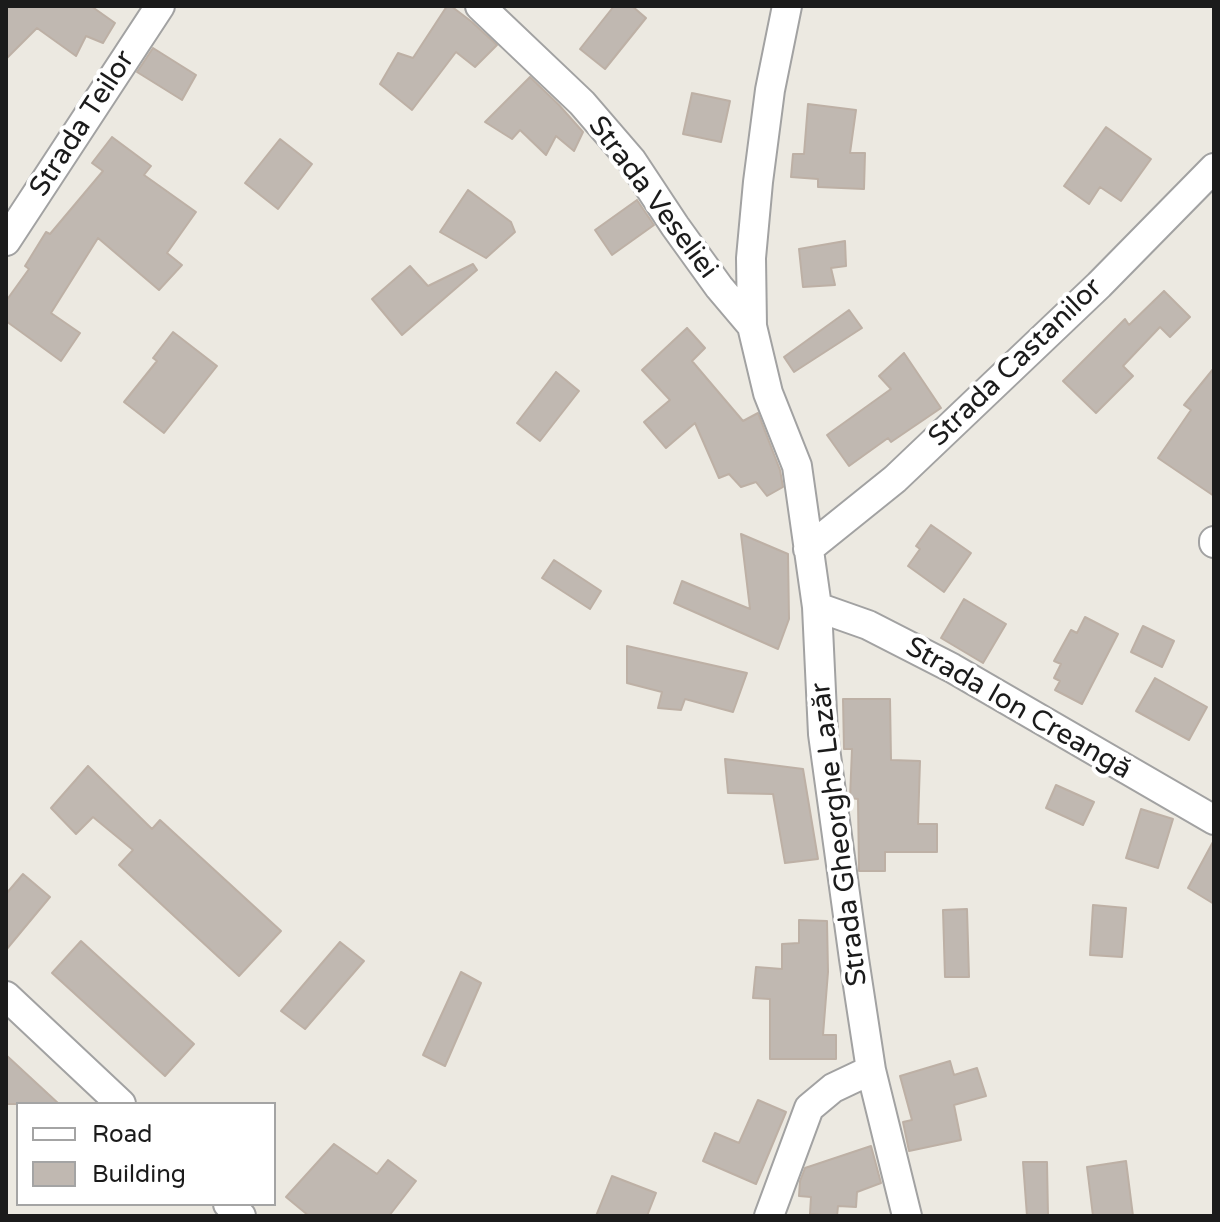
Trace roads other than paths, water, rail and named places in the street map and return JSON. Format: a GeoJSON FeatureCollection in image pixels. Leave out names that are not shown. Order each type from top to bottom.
{"type":"FeatureCollection","features":[{"type":"Feature","properties":{"kind":"street","name":"Strada Veseliei"},"geometry":{"type":"LineString","coordinates":[[480,6],[582,103],[632,161],[719,287],[752,326]]}},
{"type":"Feature","properties":{"kind":"street"},"geometry":{"type":"LineString","coordinates":[[752,326],[751,258],[758,182],[770,90],[787,6]]}},
{"type":"Feature","properties":{"kind":"street","name":"Strada Teilor"},"geometry":{"type":"LineString","coordinates":[[6,241],[152,9]]}},
{"type":"Feature","properties":{"kind":"street","name":"Strada Castanilor"},"geometry":{"type":"LineString","coordinates":[[808,549],[906,468],[1099,285],[1214,168]]}},
{"type":"Feature","properties":{"kind":"street","name":"Strada Gheorghe Lazăr"},"geometry":{"type":"LineString","coordinates":[[752,326],[768,393],[797,466],[817,607],[823,734],[871,1070],[907,1216]]}},
{"type":"Feature","properties":{"kind":"street","name":"Strada Ion Creangă"},"geometry":{"type":"LineString","coordinates":[[817,607],[868,625],[952,668],[1214,820]]}},
{"type":"Feature","properties":{"kind":"street"},"geometry":{"type":"LineString","coordinates":[[6,996],[119,1102]]}},
{"type":"Feature","properties":{"kind":"street"},"geometry":{"type":"LineString","coordinates":[[769,1216],[809,1108],[833,1088],[871,1070]]}}]}
